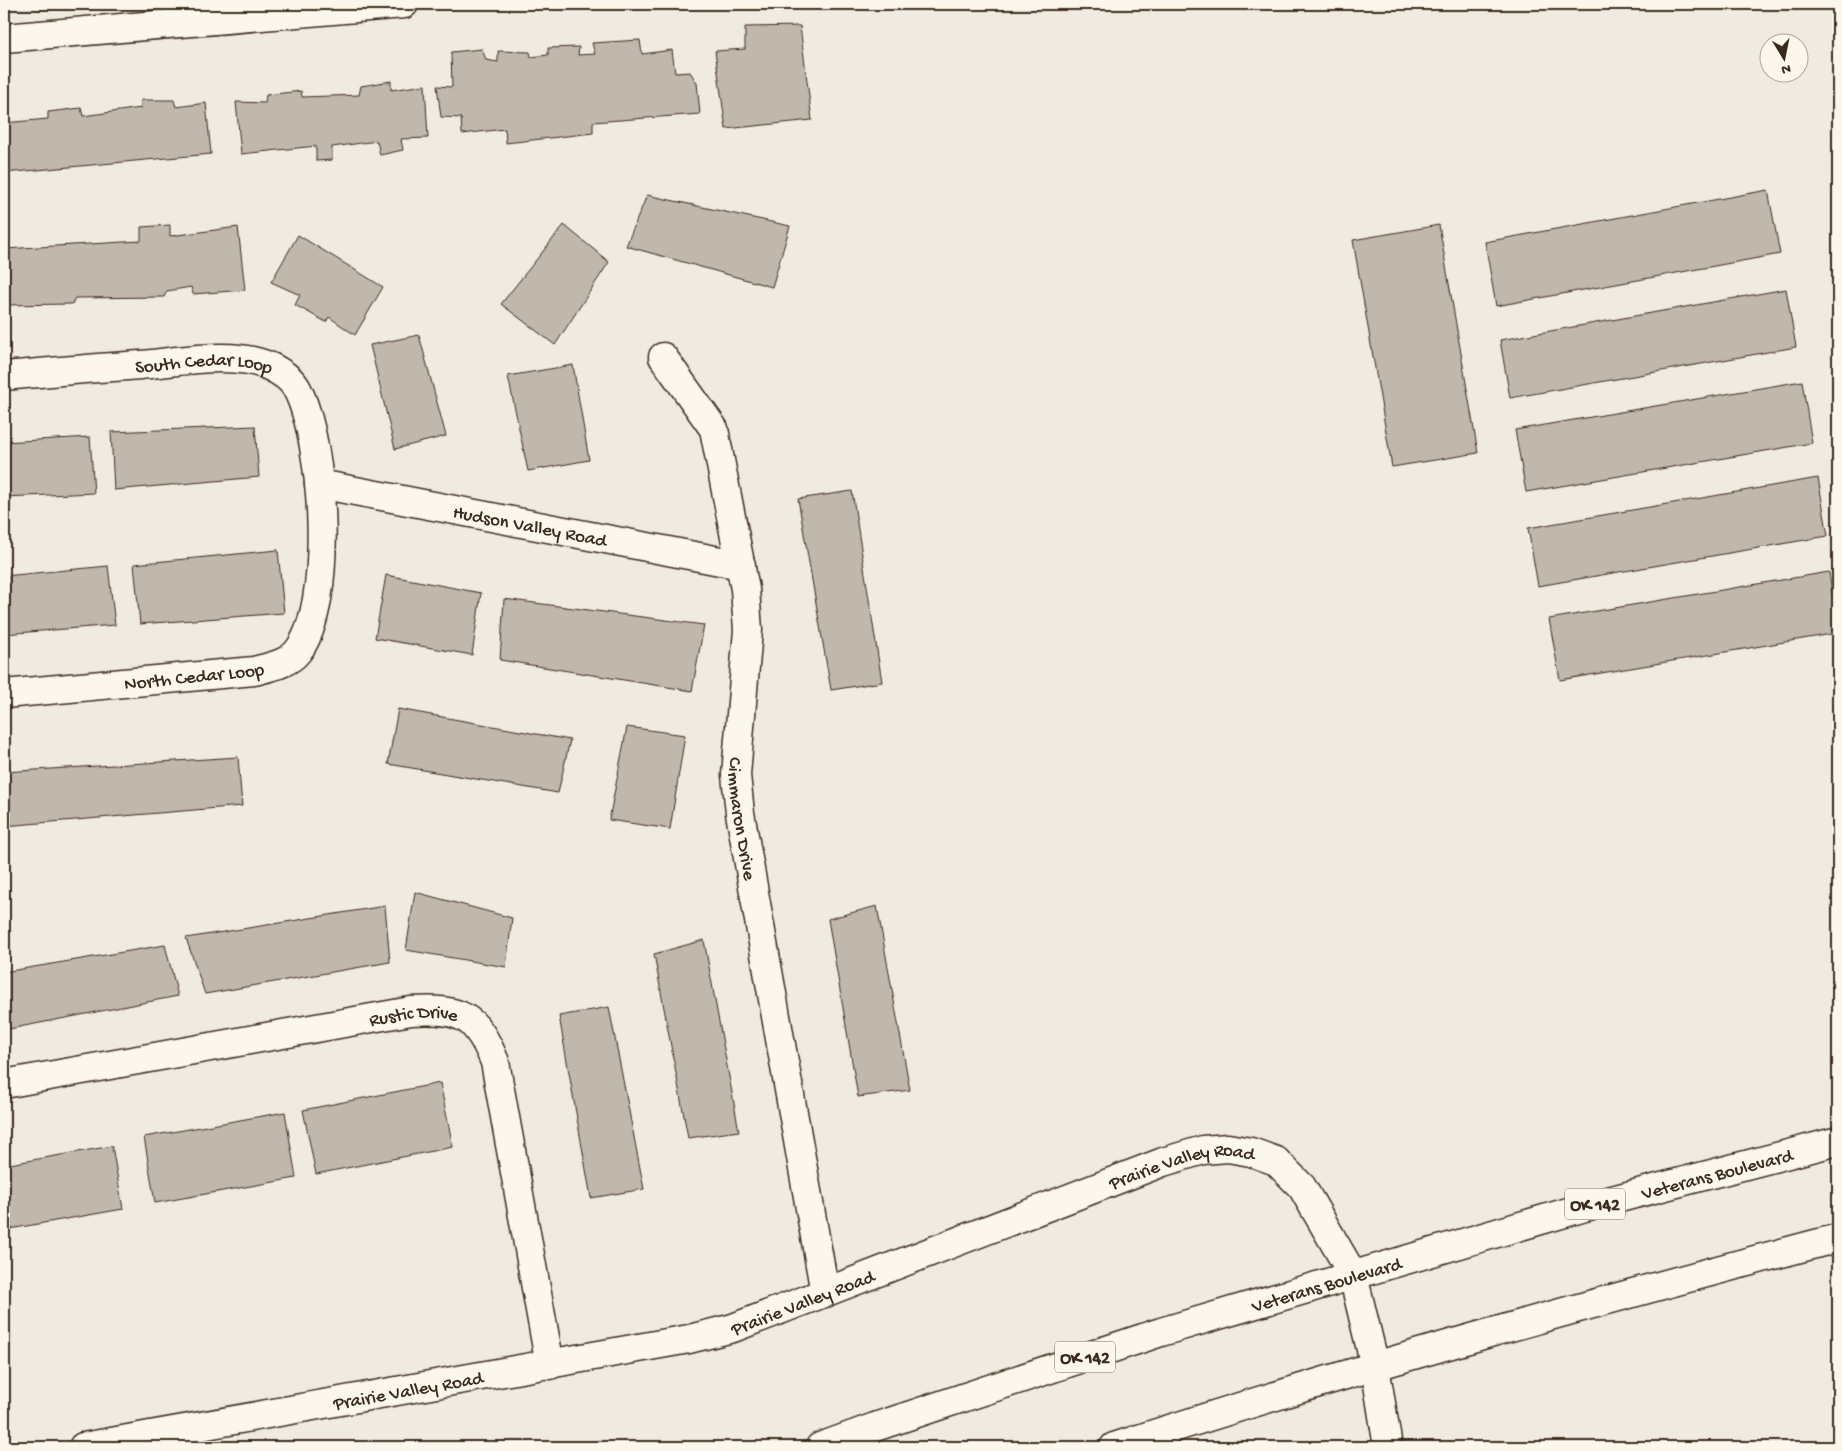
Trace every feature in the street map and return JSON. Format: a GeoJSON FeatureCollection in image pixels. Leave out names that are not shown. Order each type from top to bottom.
{"type":"FeatureCollection","features":[{"type":"Feature","properties":{"kind":"street"},"geometry":{"type":"LineString","coordinates":[[4,38],[404,4]]}},
{"type":"Feature","properties":{"kind":"street","name":"Cimmaron Drive"},"geometry":{"type":"LineString","coordinates":[[664,357],[714,429],[740,565],[748,630],[736,775],[740,813],[824,1293]]}},
{"type":"Feature","properties":{"kind":"street","name":"South Cedar Loop"},"geometry":{"type":"LineString","coordinates":[[4,376],[202,360],[248,360],[271,367],[287,377],[296,388],[306,414],[319,484]]}},
{"type":"Feature","properties":{"kind":"street","name":"Hudson Valley Road"},"geometry":{"type":"LineString","coordinates":[[319,484],[740,565]]}},
{"type":"Feature","properties":{"kind":"street","name":"North Cedar Loop"},"geometry":{"type":"LineString","coordinates":[[4,694],[254,671],[278,665],[297,653],[310,632],[316,611],[321,577],[319,484]]}},
{"type":"Feature","properties":{"kind":"street","name":"Rustic Drive"},"geometry":{"type":"LineString","coordinates":[[4,1084],[411,1010],[440,1009],[473,1022],[487,1042],[495,1062],[550,1365]]}},
{"type":"Feature","properties":{"kind":"street","name":"Veterans Boulevard"},"geometry":{"type":"LineString","coordinates":[[820,1447],[1161,1332],[1585,1207],[1838,1141]]}},
{"type":"Feature","properties":{"kind":"street","name":"Prairie Valley Road"},"geometry":{"type":"LineString","coordinates":[[83,1447],[550,1365],[689,1339],[733,1328],[1163,1162],[1203,1150],[1228,1148],[1251,1152],[1276,1161],[1302,1187],[1353,1275],[1375,1366],[1388,1447]]}},
{"type":"Feature","properties":{"kind":"street"},"geometry":{"type":"LineString","coordinates":[[1114,1447],[1375,1366],[1613,1297],[1838,1238]]}},
{"type":"Feature","properties":{"kind":"building"},"geometry":{"type":"Polygon","coordinates":[[[800,26],[812,120],[726,129],[715,51],[745,49],[745,27],[800,26]]]}},
{"type":"Feature","properties":{"kind":"building"},"geometry":{"type":"Polygon","coordinates":[[[640,40],[642,54],[672,50],[675,73],[690,72],[697,83],[700,114],[593,122],[593,133],[506,143],[505,129],[462,134],[461,118],[441,117],[437,86],[452,87],[451,52],[482,49],[486,60],[498,62],[498,51],[530,52],[531,57],[548,55],[548,48],[579,47],[578,55],[595,54],[592,43],[640,40]]]}},
{"type":"Feature","properties":{"kind":"building"},"geometry":{"type":"Polygon","coordinates":[[[391,81],[391,90],[425,85],[428,138],[401,139],[403,150],[380,155],[377,141],[332,147],[332,160],[316,161],[316,146],[241,154],[236,102],[265,103],[266,95],[301,91],[302,97],[359,95],[361,86],[391,81]]]}},
{"type":"Feature","properties":{"kind":"building"},"geometry":{"type":"Polygon","coordinates":[[[141,100],[174,100],[176,107],[206,103],[211,154],[4,173],[4,123],[48,119],[48,112],[81,108],[83,116],[141,108],[141,100]]]}},
{"type":"Feature","properties":{"kind":"building"},"geometry":{"type":"Polygon","coordinates":[[[1768,190],[1780,254],[1496,306],[1485,242],[1768,190]]]}},
{"type":"Feature","properties":{"kind":"building"},"geometry":{"type":"Polygon","coordinates":[[[647,195],[790,226],[772,287],[626,246],[647,195]]]}},
{"type":"Feature","properties":{"kind":"building"},"geometry":{"type":"Polygon","coordinates":[[[170,225],[170,236],[238,227],[245,290],[193,294],[191,287],[167,291],[164,297],[75,298],[72,304],[4,305],[4,249],[141,241],[141,227],[170,225]]]}},
{"type":"Feature","properties":{"kind":"building"},"geometry":{"type":"Polygon","coordinates":[[[564,225],[609,262],[555,345],[501,304],[564,225]]]}},
{"type":"Feature","properties":{"kind":"building"},"geometry":{"type":"Polygon","coordinates":[[[1439,225],[1478,453],[1392,467],[1353,240],[1439,225]]]}},
{"type":"Feature","properties":{"kind":"building"},"geometry":{"type":"Polygon","coordinates":[[[298,235],[383,287],[355,335],[329,317],[326,322],[295,305],[300,295],[271,282],[298,235]]]}},
{"type":"Feature","properties":{"kind":"building"},"geometry":{"type":"Polygon","coordinates":[[[1786,289],[1796,347],[1510,398],[1500,340],[1786,289]]]}},
{"type":"Feature","properties":{"kind":"building"},"geometry":{"type":"Polygon","coordinates":[[[419,335],[446,436],[395,449],[370,345],[419,335]]]}},
{"type":"Feature","properties":{"kind":"building"},"geometry":{"type":"Polygon","coordinates":[[[573,365],[589,460],[528,471],[508,376],[573,365]]]}},
{"type":"Feature","properties":{"kind":"building"},"geometry":{"type":"Polygon","coordinates":[[[1802,381],[1812,443],[1526,492],[1515,430],[1802,381]]]}},
{"type":"Feature","properties":{"kind":"building"},"geometry":{"type":"Polygon","coordinates":[[[255,426],[259,477],[114,490],[111,432],[255,426]]]}},
{"type":"Feature","properties":{"kind":"building"},"geometry":{"type":"Polygon","coordinates":[[[90,437],[94,493],[4,497],[4,442],[90,437]]]}},
{"type":"Feature","properties":{"kind":"building"},"geometry":{"type":"Polygon","coordinates":[[[1818,478],[1828,536],[1538,586],[1528,528],[1818,478]]]}},
{"type":"Feature","properties":{"kind":"building"},"geometry":{"type":"Polygon","coordinates":[[[852,491],[882,682],[831,690],[798,499],[852,491]]]}},
{"type":"Feature","properties":{"kind":"building"},"geometry":{"type":"Polygon","coordinates":[[[278,550],[284,613],[140,624],[134,564],[278,550]]]}},
{"type":"Feature","properties":{"kind":"building"},"geometry":{"type":"Polygon","coordinates":[[[108,566],[115,625],[4,634],[4,576],[108,566]]]}},
{"type":"Feature","properties":{"kind":"building"},"geometry":{"type":"Polygon","coordinates":[[[1829,572],[1838,633],[1560,680],[1549,619],[1829,572]]]}},
{"type":"Feature","properties":{"kind":"building"},"geometry":{"type":"Polygon","coordinates":[[[386,575],[481,593],[472,655],[375,638],[386,575]]]}},
{"type":"Feature","properties":{"kind":"building"},"geometry":{"type":"Polygon","coordinates":[[[504,599],[704,625],[692,691],[500,660],[504,599]]]}},
{"type":"Feature","properties":{"kind":"building"},"geometry":{"type":"Polygon","coordinates":[[[398,709],[570,740],[558,793],[388,764],[398,709]]]}},
{"type":"Feature","properties":{"kind":"building"},"geometry":{"type":"Polygon","coordinates":[[[627,727],[685,735],[670,829],[609,820],[627,727]]]}},
{"type":"Feature","properties":{"kind":"building"},"geometry":{"type":"Polygon","coordinates":[[[238,757],[242,806],[4,826],[4,772],[238,757]]]}},
{"type":"Feature","properties":{"kind":"building"},"geometry":{"type":"Polygon","coordinates":[[[415,892],[512,918],[506,967],[406,950],[415,892]]]}},
{"type":"Feature","properties":{"kind":"building"},"geometry":{"type":"Polygon","coordinates":[[[385,906],[390,962],[205,994],[186,938],[385,906]]]}},
{"type":"Feature","properties":{"kind":"building"},"geometry":{"type":"Polygon","coordinates":[[[877,906],[910,1090],[858,1097],[828,919],[877,906]]]}},
{"type":"Feature","properties":{"kind":"building"},"geometry":{"type":"Polygon","coordinates":[[[704,940],[739,1131],[688,1138],[654,954],[704,940]]]}},
{"type":"Feature","properties":{"kind":"building"},"geometry":{"type":"Polygon","coordinates":[[[165,945],[178,996],[4,1030],[4,972],[165,945]]]}},
{"type":"Feature","properties":{"kind":"building"},"geometry":{"type":"Polygon","coordinates":[[[609,1007],[644,1189],[591,1198],[559,1016],[609,1007]]]}},
{"type":"Feature","properties":{"kind":"building"},"geometry":{"type":"Polygon","coordinates":[[[440,1083],[453,1147],[316,1174],[303,1110],[440,1083]]]}},
{"type":"Feature","properties":{"kind":"building"},"geometry":{"type":"Polygon","coordinates":[[[285,1112],[296,1178],[155,1203],[144,1137],[285,1112]]]}},
{"type":"Feature","properties":{"kind":"building"},"geometry":{"type":"Polygon","coordinates":[[[112,1146],[123,1209],[4,1230],[4,1165],[112,1146]]]}}]}
